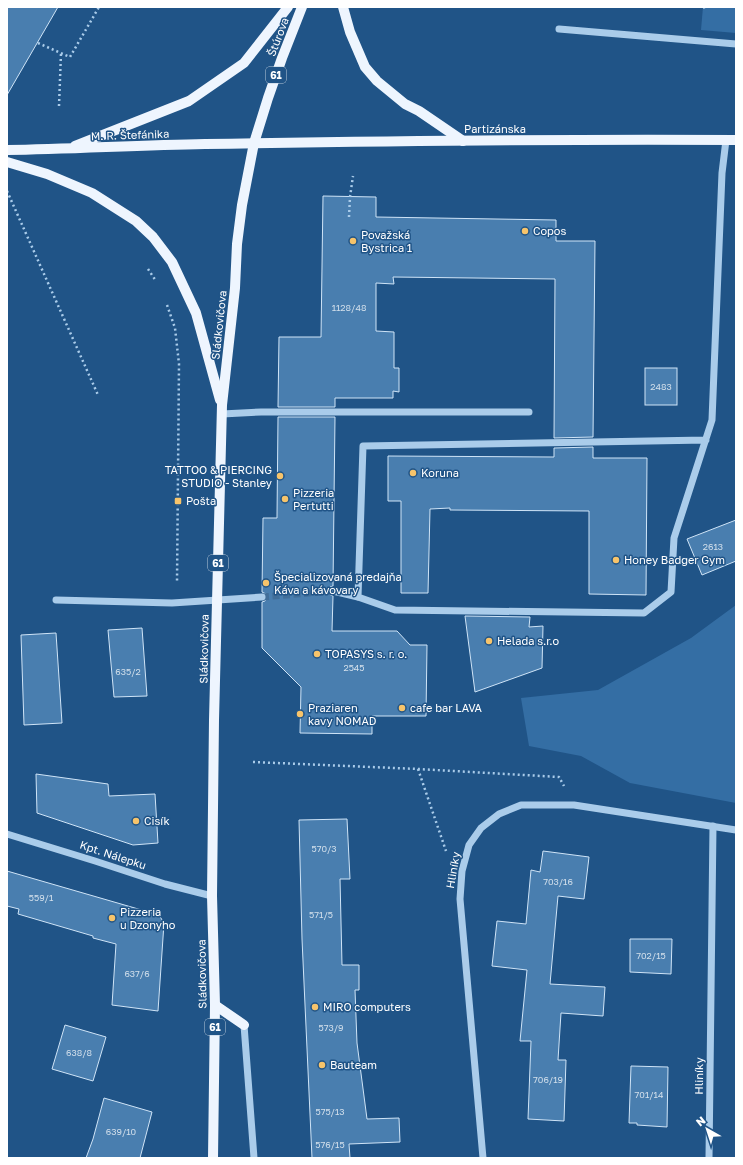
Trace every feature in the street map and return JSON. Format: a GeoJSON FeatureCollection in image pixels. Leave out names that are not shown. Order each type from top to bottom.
{"type":"FeatureCollection","features":[{"type":"Feature","properties":{"kind":"main road"},"geometry":{"type":"LineString","coordinates":[[68,149],[189,101],[244,63],[288,7]]}},
{"type":"Feature","properties":{"kind":"main road","name":"Štúrova"},"geometry":{"type":"LineString","coordinates":[[254,143],[282,58],[302,7]]}},
{"type":"Feature","properties":{"kind":"main road"},"geometry":{"type":"LineString","coordinates":[[343,7],[350,32],[365,67],[377,81],[405,104],[419,111],[463,141]]}},
{"type":"Feature","properties":{"kind":"main road","name":"Partizánska"},"geometry":{"type":"LineString","coordinates":[[254,143],[731,140]]}},
{"type":"Feature","properties":{"kind":"main road","name":"M. R. Štefánika"},"geometry":{"type":"LineString","coordinates":[[7,150],[254,143]]}},
{"type":"Feature","properties":{"kind":"main road","name":"Sládkovičova"},"geometry":{"type":"LineString","coordinates":[[213,1158],[215,1005],[212,896],[222,409],[242,205],[254,143]]}},
{"type":"Feature","properties":{"kind":"main road"},"geometry":{"type":"LineString","coordinates":[[7,162],[47,174],[92,193],[136,221],[153,237],[172,262],[196,313],[222,409]]}},
{"type":"Feature","properties":{"kind":"main road"},"geometry":{"type":"LineString","coordinates":[[215,1005],[244,1025]]}},
{"type":"Feature","properties":{"kind":"street"},"geometry":{"type":"LineString","coordinates":[[559,29],[736,44]]}},
{"type":"Feature","properties":{"kind":"street"},"geometry":{"type":"LineString","coordinates":[[333,592],[358,597],[395,610],[644,613],[671,592],[674,538],[712,420],[722,173],[731,140]]}},
{"type":"Feature","properties":{"kind":"street"},"geometry":{"type":"LineString","coordinates":[[222,409],[260,412],[529,412]]}},
{"type":"Feature","properties":{"kind":"street"},"geometry":{"type":"LineString","coordinates":[[358,597],[363,446],[706,440]]}},
{"type":"Feature","properties":{"kind":"street"},"geometry":{"type":"LineString","coordinates":[[56,600],[172,603],[262,597]]}},
{"type":"Feature","properties":{"kind":"street","name":"Hliníky"},"geometry":{"type":"LineString","coordinates":[[483,1158],[460,899],[462,871],[469,845],[481,828],[499,814],[521,805],[574,805],[736,830]]}},
{"type":"Feature","properties":{"kind":"street","name":"Hliníky"},"geometry":{"type":"LineString","coordinates":[[709,1158],[713,826]]}},
{"type":"Feature","properties":{"kind":"street","name":"Kpt. Nálepku"},"geometry":{"type":"LineString","coordinates":[[7,834],[165,884],[212,896]]}},
{"type":"Feature","properties":{"kind":"street"},"geometry":{"type":"LineString","coordinates":[[244,1025],[254,1158]]}},
{"type":"Feature","properties":{"kind":"path"},"geometry":{"type":"LineString","coordinates":[[38,43],[70,57],[99,7]]}},
{"type":"Feature","properties":{"kind":"path"},"geometry":{"type":"LineString","coordinates":[[59,106],[61,53]]}},
{"type":"Feature","properties":{"kind":"path"},"geometry":{"type":"LineString","coordinates":[[349,217],[353,176]]}},
{"type":"Feature","properties":{"kind":"path"},"geometry":{"type":"LineString","coordinates":[[7,191],[98,395]]}},
{"type":"Feature","properties":{"kind":"path"},"geometry":{"type":"LineString","coordinates":[[148,269],[158,284]]}},
{"type":"Feature","properties":{"kind":"path"},"geometry":{"type":"LineString","coordinates":[[166,302],[175,328],[179,364],[177,585]]}},
{"type":"Feature","properties":{"kind":"path"},"geometry":{"type":"LineString","coordinates":[[253,762],[559,777],[574,805]]}},
{"type":"Feature","properties":{"kind":"path"},"geometry":{"type":"LineString","coordinates":[[418,769],[448,857],[462,871]]}},
{"type":"Feature","properties":{"kind":"shaded area"},"geometry":{"type":"Polygon","coordinates":[[[703,7],[736,7],[736,33],[701,30],[703,7]]]}},
{"type":"Feature","properties":{"kind":"shaded area"},"geometry":{"type":"Polygon","coordinates":[[[736,605],[736,803],[630,783],[581,756],[529,746],[521,698],[598,690],[691,638],[736,605]]]}},
{"type":"Feature","properties":{"kind":"building"},"geometry":{"type":"Polygon","coordinates":[[[7,7],[58,7],[7,95],[7,7]]]}},
{"type":"Feature","properties":{"kind":"building"},"geometry":{"type":"Polygon","coordinates":[[[323,196],[376,197],[376,217],[556,220],[556,241],[595,241],[593,437],[554,438],[555,279],[393,277],[394,284],[376,283],[376,331],[394,332],[394,368],[399,368],[399,392],[393,391],[393,398],[335,398],[335,407],[278,407],[279,337],[321,337],[323,196]]]}},
{"type":"Feature","properties":{"kind":"building"},"geometry":{"type":"Polygon","coordinates":[[[645,368],[677,368],[677,405],[645,405],[645,368]]]}},
{"type":"Feature","properties":{"kind":"building"},"geometry":{"type":"Polygon","coordinates":[[[278,417],[335,417],[333,586],[328,590],[329,594],[333,596],[332,631],[397,631],[410,645],[427,645],[426,716],[372,716],[372,734],[300,733],[301,687],[262,648],[262,602],[265,601],[267,597],[266,594],[262,592],[263,518],[277,518],[278,417]]]}},
{"type":"Feature","properties":{"kind":"building"},"geometry":{"type":"Polygon","coordinates":[[[593,447],[593,458],[647,458],[646,595],[589,594],[589,511],[450,510],[450,508],[430,509],[428,593],[401,593],[401,501],[388,501],[388,456],[554,457],[554,448],[593,447]]]}},
{"type":"Feature","properties":{"kind":"building"},"geometry":{"type":"Polygon","coordinates":[[[736,520],[736,561],[702,575],[687,539],[736,520]]]}},
{"type":"Feature","properties":{"kind":"building"},"geometry":{"type":"Polygon","coordinates":[[[465,616],[530,617],[529,627],[543,626],[542,668],[475,692],[465,616]]]}},
{"type":"Feature","properties":{"kind":"building"},"geometry":{"type":"Polygon","coordinates":[[[142,628],[147,696],[114,697],[108,630],[142,628]]]}},
{"type":"Feature","properties":{"kind":"building"},"geometry":{"type":"Polygon","coordinates":[[[56,633],[62,723],[24,725],[21,635],[56,633]]]}},
{"type":"Feature","properties":{"kind":"building"},"geometry":{"type":"Polygon","coordinates":[[[36,774],[108,784],[109,796],[155,794],[158,843],[133,845],[37,813],[36,774]]]}},
{"type":"Feature","properties":{"kind":"building"},"geometry":{"type":"Polygon","coordinates":[[[347,819],[350,879],[340,879],[342,965],[359,965],[359,990],[355,990],[357,1043],[367,1119],[399,1118],[400,1142],[349,1144],[350,1158],[312,1158],[302,939],[299,820],[347,819]]]}},
{"type":"Feature","properties":{"kind":"building"},"geometry":{"type":"Polygon","coordinates":[[[543,851],[589,857],[584,899],[558,896],[550,984],[605,987],[603,1016],[561,1013],[558,1060],[566,1060],[564,1121],[528,1119],[531,1041],[520,1041],[527,970],[492,966],[497,921],[526,924],[531,870],[540,872],[543,851]]]}},
{"type":"Feature","properties":{"kind":"building"},"geometry":{"type":"Polygon","coordinates":[[[7,871],[159,915],[164,923],[158,1011],[112,1005],[116,944],[18,914],[19,909],[7,906],[7,871]]]}},
{"type":"Feature","properties":{"kind":"building"},"geometry":{"type":"Polygon","coordinates":[[[630,939],[672,939],[671,974],[630,972],[630,939]]]}},
{"type":"Feature","properties":{"kind":"building"},"geometry":{"type":"Polygon","coordinates":[[[65,1025],[106,1037],[93,1081],[52,1069],[65,1025]]]}},
{"type":"Feature","properties":{"kind":"building"},"geometry":{"type":"Polygon","coordinates":[[[631,1066],[668,1067],[667,1127],[629,1123],[631,1066]]]}},
{"type":"Feature","properties":{"kind":"building"},"geometry":{"type":"Polygon","coordinates":[[[104,1098],[152,1112],[140,1158],[86,1158],[93,1139],[104,1098]]]}},
{"type":"Feature","properties":{"kind":"tunnel"},"geometry":{"type":"LineString","coordinates":[[262,597],[333,591]]}},
{"type":"Feature","properties":{"kind":"place","name":"Copos"},"geometry":{"type":"Point","coordinates":[525,231]}},
{"type":"Feature","properties":{"kind":"place","name":"Považská Bystrica 1"},"geometry":{"type":"Point","coordinates":[353,241]}},
{"type":"Feature","properties":{"kind":"place","name":"Koruna"},"geometry":{"type":"Point","coordinates":[413,473]}},
{"type":"Feature","properties":{"kind":"place","name":"TATTOO & PIERCING STUDIO - Stanley"},"geometry":{"type":"Point","coordinates":[280,476]}},
{"type":"Feature","properties":{"kind":"place","name":"Pizzeria Pertutti"},"geometry":{"type":"Point","coordinates":[285,499]}},
{"type":"Feature","properties":{"kind":"place","name":"Pošta"},"geometry":{"type":"Point","coordinates":[178,501]}},
{"type":"Feature","properties":{"kind":"place","name":"Honey Badger Gym"},"geometry":{"type":"Point","coordinates":[616,560]}},
{"type":"Feature","properties":{"kind":"place","name":"Špecializovaná predajňa Káva a kávovary"},"geometry":{"type":"Point","coordinates":[266,583]}},
{"type":"Feature","properties":{"kind":"place","name":"Helada s.r.o"},"geometry":{"type":"Point","coordinates":[489,641]}},
{"type":"Feature","properties":{"kind":"place","name":"TOPASYS s. r. o."},"geometry":{"type":"Point","coordinates":[317,654]}},
{"type":"Feature","properties":{"kind":"place","name":"cafe bar LAVA"},"geometry":{"type":"Point","coordinates":[402,708]}},
{"type":"Feature","properties":{"kind":"place","name":"Praziaren kavy NOMAD"},"geometry":{"type":"Point","coordinates":[300,714]}},
{"type":"Feature","properties":{"kind":"place","name":"Cisík"},"geometry":{"type":"Point","coordinates":[136,821]}},
{"type":"Feature","properties":{"kind":"place","name":"Pizzeria u Dzonyho"},"geometry":{"type":"Point","coordinates":[112,918]}},
{"type":"Feature","properties":{"kind":"place","name":"MIRO computers"},"geometry":{"type":"Point","coordinates":[315,1007]}},
{"type":"Feature","properties":{"kind":"place","name":"Bauteam"},"geometry":{"type":"Point","coordinates":[322,1065]}}]}
